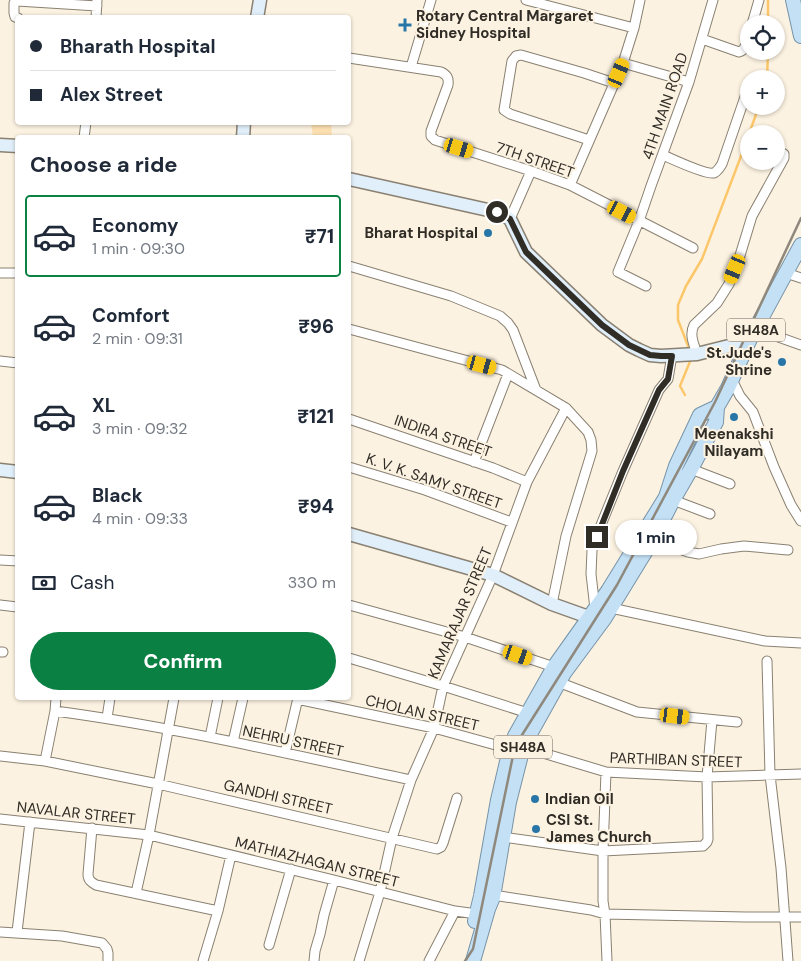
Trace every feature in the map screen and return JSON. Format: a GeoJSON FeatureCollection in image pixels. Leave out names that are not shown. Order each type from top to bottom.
{"type":"FeatureCollection","features":[{"type":"Feature","properties":{"kind":"main road"},"geometry":{"type":"LineString","coordinates":[[794,5],[801,36]]}},
{"type":"Feature","properties":{"kind":"main road","name":"SH48A"},"geometry":{"type":"LineString","coordinates":[[474,961],[483,911],[482,896],[498,800],[528,713],[554,667],[595,616],[611,608],[653,539],[716,422],[717,407],[801,245]]}},
{"type":"Feature","properties":{"kind":"main road","name":"SH48A"},"geometry":{"type":"LineString","coordinates":[[483,911],[493,895],[517,748],[558,682],[608,591],[666,496],[676,466],[700,415],[717,407]]}},
{"type":"Feature","properties":{"kind":"street"},"geometry":{"type":"LineString","coordinates":[[258,15],[260,0]]}},
{"type":"Feature","properties":{"kind":"street"},"geometry":{"type":"LineString","coordinates":[[411,68],[431,0]]}},
{"type":"Feature","properties":{"kind":"street"},"geometry":{"type":"LineString","coordinates":[[526,0],[634,28]]}},
{"type":"Feature","properties":{"kind":"street"},"geometry":{"type":"LineString","coordinates":[[570,186],[623,64],[640,0]]}},
{"type":"Feature","properties":{"kind":"street","name":"4TH MAIN ROAD"},"geometry":{"type":"LineString","coordinates":[[646,286],[618,272],[639,221],[689,82],[713,0]]}},
{"type":"Feature","properties":{"kind":"street"},"geometry":{"type":"LineString","coordinates":[[755,15],[759,0]]}},
{"type":"Feature","properties":{"kind":"street"},"geometry":{"type":"LineString","coordinates":[[15,17],[14,3],[17,1],[97,3]]}},
{"type":"Feature","properties":{"kind":"street"},"geometry":{"type":"LineString","coordinates":[[702,38],[740,52]]}},
{"type":"Feature","properties":{"kind":"street"},"geometry":{"type":"LineString","coordinates":[[589,140],[504,110],[512,61],[516,56],[521,55],[614,83]]}},
{"type":"Feature","properties":{"kind":"street","name":"7TH STREET"},"geometry":{"type":"LineString","coordinates":[[351,58],[441,72],[446,75],[448,86],[431,131],[431,136],[435,140],[531,171],[570,186],[693,248]]}},
{"type":"Feature","properties":{"kind":"street"},"geometry":{"type":"LineString","coordinates":[[623,64],[689,82]]}},
{"type":"Feature","properties":{"kind":"street"},"geometry":{"type":"LineString","coordinates":[[663,155],[706,173],[714,173],[722,164],[740,112]]}},
{"type":"Feature","properties":{"kind":"street"},"geometry":{"type":"LineString","coordinates":[[0,145],[15,146]]}},
{"type":"Feature","properties":{"kind":"street"},"geometry":{"type":"LineString","coordinates":[[693,354],[692,328],[717,303],[729,284],[752,216],[777,170]]}},
{"type":"Feature","properties":{"kind":"street"},"geometry":{"type":"LineString","coordinates":[[510,219],[531,171]]}},
{"type":"Feature","properties":{"kind":"street"},"geometry":{"type":"LineString","coordinates":[[351,178],[497,212],[510,219],[526,252],[602,325],[629,345],[650,355],[672,356],[693,354],[753,335],[801,345]]}},
{"type":"Feature","properties":{"kind":"street"},"geometry":{"type":"LineString","coordinates":[[351,267],[451,296],[500,316],[508,323],[512,330],[536,390]]}},
{"type":"Feature","properties":{"kind":"street"},"geometry":{"type":"LineString","coordinates":[[0,273],[15,273]]}},
{"type":"Feature","properties":{"kind":"street"},"geometry":{"type":"LineString","coordinates":[[786,273],[801,278]]}},
{"type":"Feature","properties":{"kind":"street"},"geometry":{"type":"LineString","coordinates":[[351,330],[502,370],[566,408],[588,432],[592,451],[566,536],[552,604]]}},
{"type":"Feature","properties":{"kind":"street"},"geometry":{"type":"LineString","coordinates":[[351,535],[493,575],[552,604],[595,616],[591,574],[592,550],[623,471],[659,390],[668,379],[672,356]]}},
{"type":"Feature","properties":{"kind":"street"},"geometry":{"type":"LineString","coordinates":[[0,361],[15,363]]}},
{"type":"Feature","properties":{"kind":"street"},"geometry":{"type":"LineString","coordinates":[[474,462],[508,374]]}},
{"type":"Feature","properties":{"kind":"street"},"geometry":{"type":"LineString","coordinates":[[730,384],[753,412],[774,467],[801,521]]}},
{"type":"Feature","properties":{"kind":"street","name":"KAMARAJAR STREET"},"geometry":{"type":"LineString","coordinates":[[360,961],[380,892],[392,838],[411,780],[434,728],[443,686],[493,575],[527,482],[566,408]]}},
{"type":"Feature","properties":{"kind":"street","name":"INDIRA STREET"},"geometry":{"type":"LineString","coordinates":[[351,420],[527,482]]}},
{"type":"Feature","properties":{"kind":"street","name":"K. V. K. SAMY STREET"},"geometry":{"type":"LineString","coordinates":[[351,468],[425,490],[511,522]]}},
{"type":"Feature","properties":{"kind":"street"},"geometry":{"type":"LineString","coordinates":[[691,469],[730,484]]}},
{"type":"Feature","properties":{"kind":"street"},"geometry":{"type":"LineString","coordinates":[[0,470],[15,472]]}},
{"type":"Feature","properties":{"kind":"street"},"geometry":{"type":"LineString","coordinates":[[673,500],[710,514]]}},
{"type":"Feature","properties":{"kind":"street"},"geometry":{"type":"LineString","coordinates":[[653,539],[688,552],[699,554],[744,546],[788,550]]}},
{"type":"Feature","properties":{"kind":"street"},"geometry":{"type":"LineString","coordinates":[[0,560],[15,561]]}},
{"type":"Feature","properties":{"kind":"street"},"geometry":{"type":"LineString","coordinates":[[0,606],[15,607]]}},
{"type":"Feature","properties":{"kind":"street"},"geometry":{"type":"LineString","coordinates":[[351,606],[465,637],[554,667]]}},
{"type":"Feature","properties":{"kind":"street"},"geometry":{"type":"LineString","coordinates":[[611,608],[765,641],[801,644]]}},
{"type":"Feature","properties":{"kind":"street"},"geometry":{"type":"LineString","coordinates":[[351,659],[528,713]]}},
{"type":"Feature","properties":{"kind":"street"},"geometry":{"type":"LineString","coordinates":[[767,661],[770,775],[788,961]]}},
{"type":"Feature","properties":{"kind":"street"},"geometry":{"type":"LineString","coordinates":[[558,682],[637,712],[737,722]]}},
{"type":"Feature","properties":{"kind":"street"},"geometry":{"type":"LineString","coordinates":[[45,761],[56,700]]}},
{"type":"Feature","properties":{"kind":"street"},"geometry":{"type":"LineString","coordinates":[[107,718],[110,700]]}},
{"type":"Feature","properties":{"kind":"street"},"geometry":{"type":"LineString","coordinates":[[136,893],[149,835],[174,700]]}},
{"type":"Feature","properties":{"kind":"street"},"geometry":{"type":"LineString","coordinates":[[210,737],[218,700]]}},
{"type":"Feature","properties":{"kind":"street"},"geometry":{"type":"LineString","coordinates":[[233,742],[243,700]]}},
{"type":"Feature","properties":{"kind":"street"},"geometry":{"type":"LineString","coordinates":[[285,753],[298,700]]}},
{"type":"Feature","properties":{"kind":"street","name":"CHOLAN STREET"},"geometry":{"type":"LineString","coordinates":[[307,700],[517,748]]}},
{"type":"Feature","properties":{"kind":"street","name":"NEHRU STREET"},"geometry":{"type":"LineString","coordinates":[[55,711],[107,718],[210,737],[411,780]]}},
{"type":"Feature","properties":{"kind":"street"},"geometry":{"type":"LineString","coordinates":[[503,837],[603,851],[703,846],[708,839],[706,777],[712,720]]}},
{"type":"Feature","properties":{"kind":"street","name":"PARTHIBAN STREET"},"geometry":{"type":"LineString","coordinates":[[517,748],[606,772],[706,777],[801,774]]}},
{"type":"Feature","properties":{"kind":"street","name":"GANDHI STREET"},"geometry":{"type":"LineString","coordinates":[[0,756],[45,761],[158,784],[437,848],[441,847],[457,798]]}},
{"type":"Feature","properties":{"kind":"street"},"geometry":{"type":"LineString","coordinates":[[606,772],[603,851],[607,961]]}},
{"type":"Feature","properties":{"kind":"street","name":"NAVALAR STREET"},"geometry":{"type":"LineString","coordinates":[[0,819],[149,835]]}},
{"type":"Feature","properties":{"kind":"street"},"geometry":{"type":"LineString","coordinates":[[18,932],[30,822]]}},
{"type":"Feature","properties":{"kind":"street"},"geometry":{"type":"LineString","coordinates":[[92,828],[88,874],[89,880],[96,885],[218,911]]}},
{"type":"Feature","properties":{"kind":"street","name":"MATHIAZHAGAN STREET"},"geometry":{"type":"LineString","coordinates":[[149,835],[455,911],[483,911]]}},
{"type":"Feature","properties":{"kind":"street"},"geometry":{"type":"LineString","coordinates":[[203,961],[218,911],[231,855]]}},
{"type":"Feature","properties":{"kind":"street"},"geometry":{"type":"LineString","coordinates":[[269,945],[291,869]]}},
{"type":"Feature","properties":{"kind":"street"},"geometry":{"type":"LineString","coordinates":[[314,961],[334,880]]}},
{"type":"Feature","properties":{"kind":"street"},"geometry":{"type":"LineString","coordinates":[[493,895],[591,910],[605,914],[801,917]]}},
{"type":"Feature","properties":{"kind":"street"},"geometry":{"type":"LineString","coordinates":[[429,961],[455,911]]}},
{"type":"Feature","properties":{"kind":"street"},"geometry":{"type":"LineString","coordinates":[[0,932],[62,936],[102,943],[107,948],[108,961]]}},
{"type":"Feature","properties":{"kind":"shaded area"},"geometry":{"type":"Polygon","coordinates":[[[311,125],[331,125],[332,135],[313,135],[311,125]]]}},
{"type":"Feature","properties":{"kind":"waterway"},"geometry":{"type":"LineString","coordinates":[[768,0],[768,15]]}},
{"type":"Feature","properties":{"kind":"waterway"},"geometry":{"type":"LineString","coordinates":[[767,70],[768,60]]}},
{"type":"Feature","properties":{"kind":"waterway"},"geometry":{"type":"LineString","coordinates":[[752,125],[756,115]]}},
{"type":"Feature","properties":{"kind":"waterway"},"geometry":{"type":"LineString","coordinates":[[690,351],[678,320],[678,305],[686,286],[702,259],[740,159]]}},
{"type":"Feature","properties":{"kind":"waterway"},"geometry":{"type":"LineString","coordinates":[[685,395],[680,386],[691,359]]}},
{"type":"Feature","properties":{"kind":"railway"},"geometry":{"type":"LineString","coordinates":[[465,961],[473,949],[515,746],[617,585],[715,402],[801,218]]}},
{"type":"Feature","properties":{"kind":"place","name":"Rotary Central Margaret Sidney Hospital"},"geometry":{"type":"Point","coordinates":[405,25]}},
{"type":"Feature","properties":{"kind":"place","name":"Bharat Hospital"},"geometry":{"type":"Point","coordinates":[488,233]}},
{"type":"Feature","properties":{"kind":"place","name":"St.Jude's Shrine"},"geometry":{"type":"Point","coordinates":[782,362]}},
{"type":"Feature","properties":{"kind":"place","name":"Meenakshi Nilayam"},"geometry":{"type":"Point","coordinates":[734,417]}},
{"type":"Feature","properties":{"kind":"place","name":"Indian Oil"},"geometry":{"type":"Point","coordinates":[535,799]}},
{"type":"Feature","properties":{"kind":"place","name":"CSI St. James Church"},"geometry":{"type":"Point","coordinates":[536,829]}},
{"type":"Feature","properties":{"kind":"route"},"geometry":{"type":"LineString","coordinates":[[497,212],[510,219],[526,252],[602,325],[629,345],[650,355],[672,356],[668,379],[659,390],[623,471],[597,537]]}}]}
